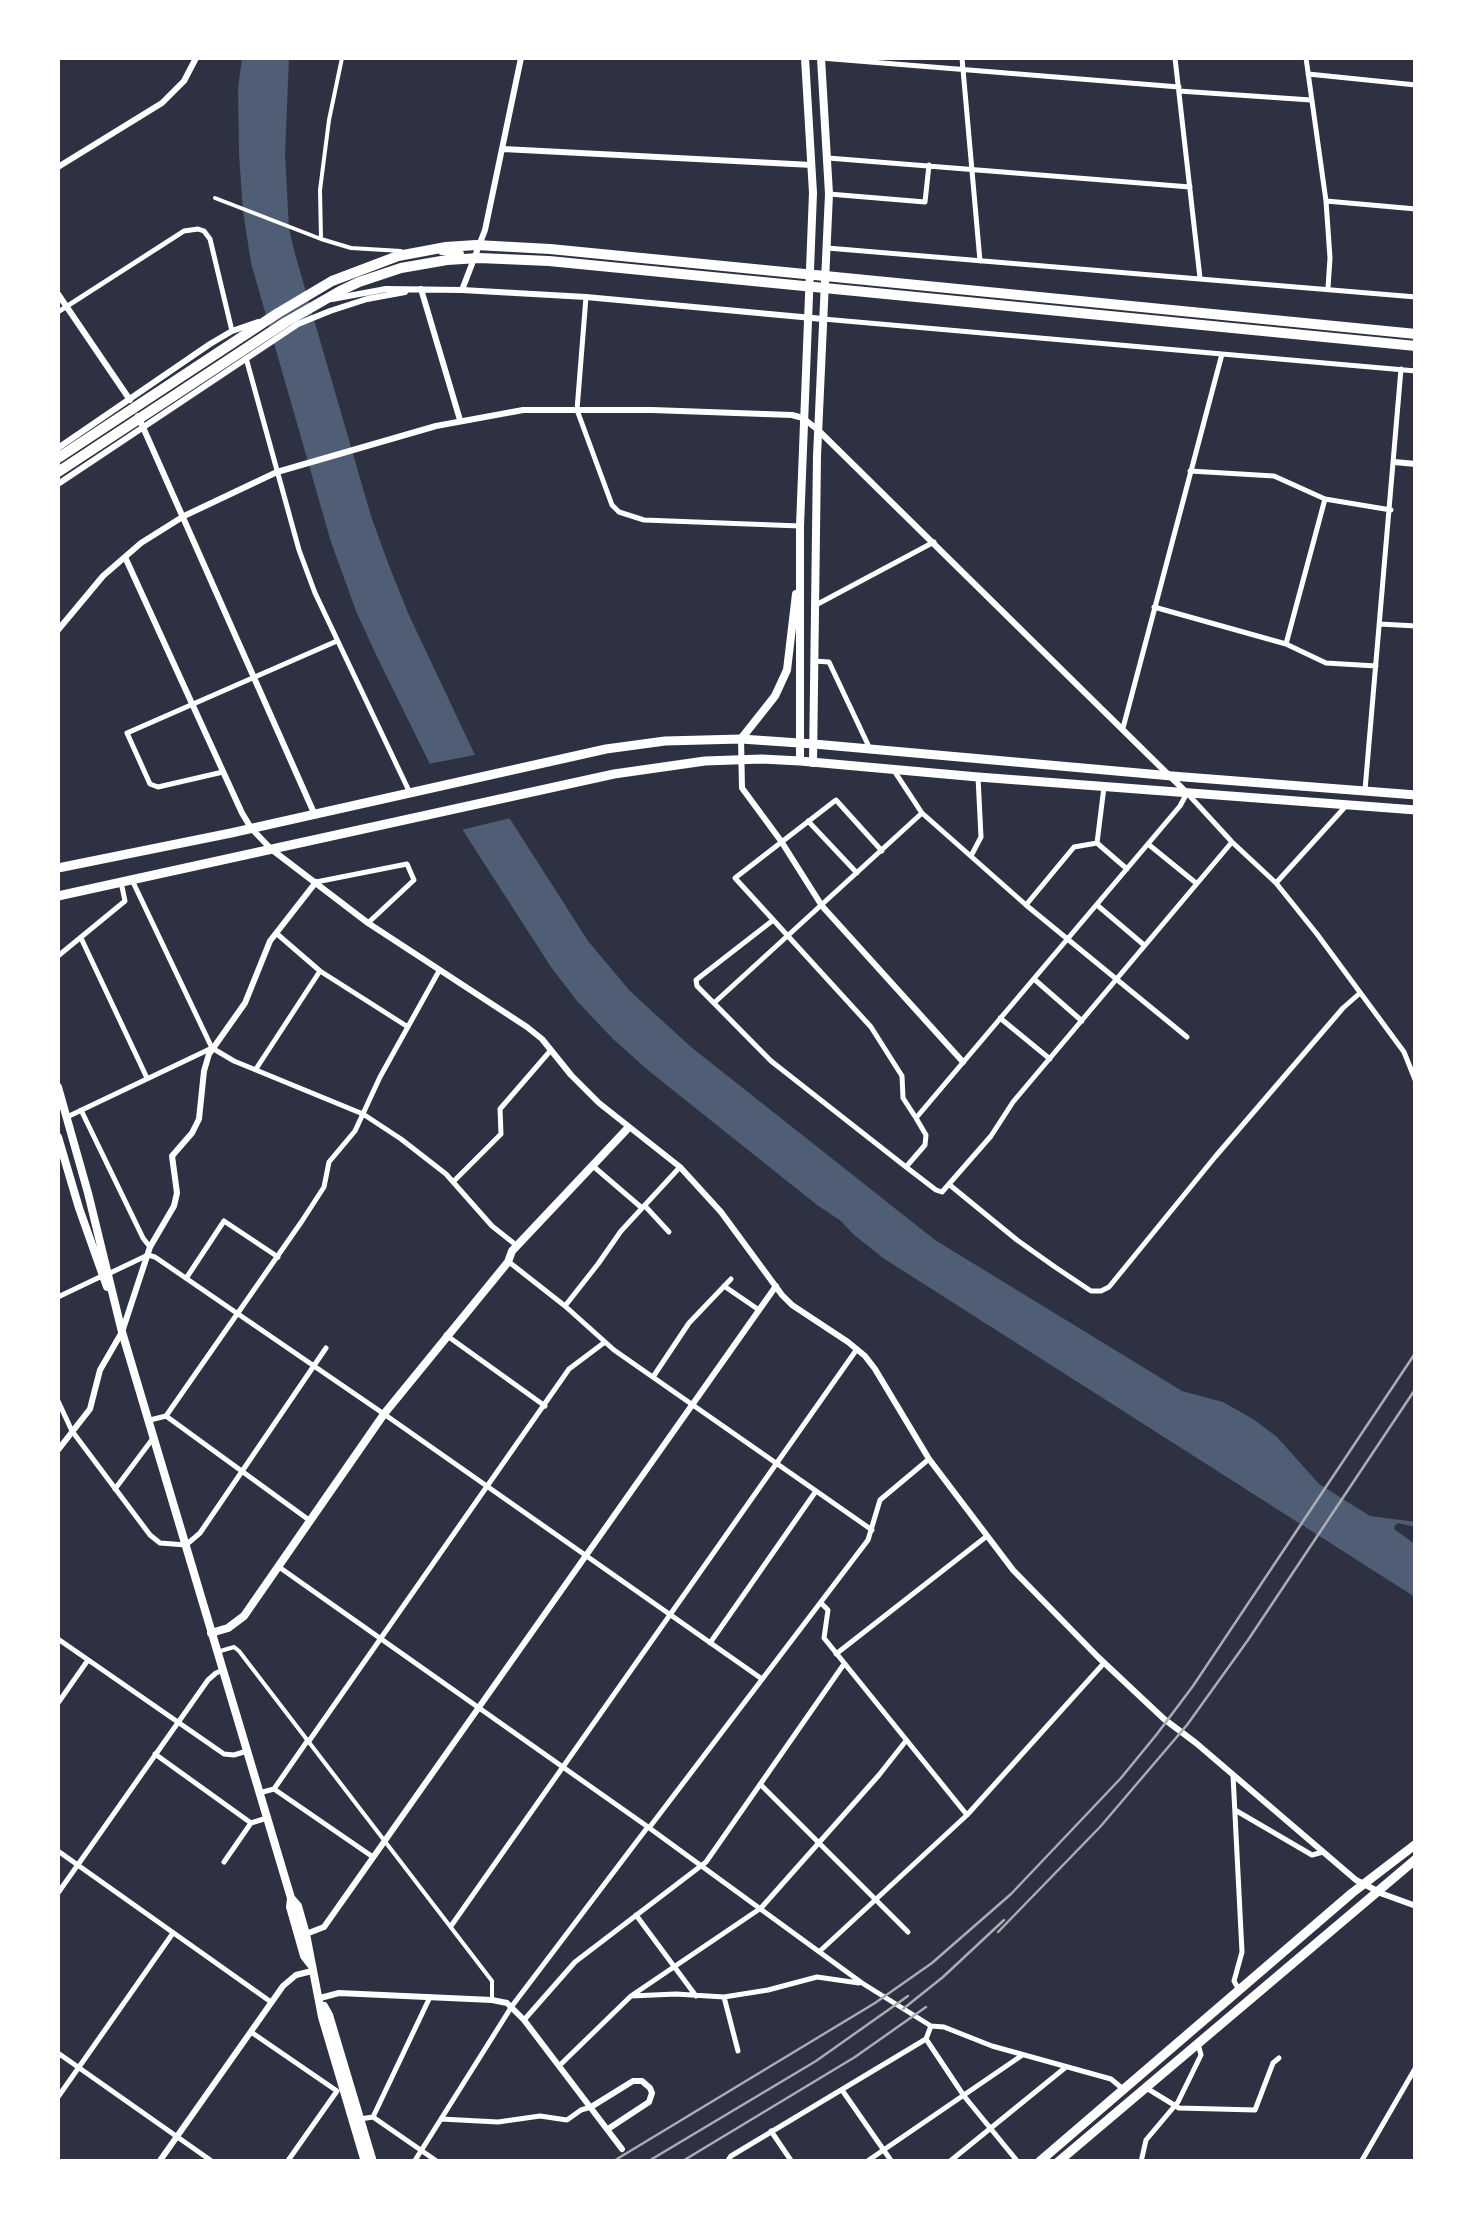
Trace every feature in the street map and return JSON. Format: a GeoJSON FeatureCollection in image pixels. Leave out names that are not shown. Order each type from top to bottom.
{"type":"FeatureCollection","features":[{"type":"Feature","properties":{"kind":"highway"},"geometry":{"type":"LineString","coordinates":[[58,458],[278,313],[332,282],[398,256],[446,247],[550,249],[1416,334]]}},
{"type":"Feature","properties":{"kind":"highway"},"geometry":{"type":"LineString","coordinates":[[58,472],[286,322],[340,292],[401,268],[447,260],[549,261],[1416,346]]}},
{"type":"Feature","properties":{"kind":"main road"},"geometry":{"type":"LineString","coordinates":[[800,761],[800,526],[813,218],[805,58]]}},
{"type":"Feature","properties":{"kind":"main road"},"geometry":{"type":"LineString","coordinates":[[813,762],[818,430],[829,194],[821,58]]}},
{"type":"Feature","properties":{"kind":"main road"},"geometry":{"type":"LineString","coordinates":[[741,740],[775,696],[787,670],[800,563]]}},
{"type":"Feature","properties":{"kind":"main road"},"geometry":{"type":"LineString","coordinates":[[58,868],[621,747],[665,741],[801,743],[1416,795]]}},
{"type":"Feature","properties":{"kind":"main road"},"geometry":{"type":"LineString","coordinates":[[58,896],[640,768],[705,761],[800,761],[1416,810]]}},
{"type":"Feature","properties":{"kind":"main road"},"geometry":{"type":"LineString","coordinates":[[58,1087],[88,1193],[105,1275]]}},
{"type":"Feature","properties":{"kind":"main road"},"geometry":{"type":"LineString","coordinates":[[211,1633],[240,1620],[384,1414],[508,1262],[516,1246],[628,1128]]}},
{"type":"Feature","properties":{"kind":"main road"},"geometry":{"type":"LineString","coordinates":[[58,1137],[105,1275],[224,1670],[291,1898],[290,1908],[304,1956],[328,2015],[373,2162]]}},
{"type":"Feature","properties":{"kind":"main road"},"geometry":{"type":"LineString","coordinates":[[1039,2162],[1363,1884],[1416,1844]]}},
{"type":"Feature","properties":{"kind":"main road"},"geometry":{"type":"LineString","coordinates":[[1058,2162],[1416,1859]]}},
{"type":"Feature","properties":{"kind":"main road"},"geometry":{"type":"LineString","coordinates":[[291,1898],[298,1906],[311,1953],[311,1968]]}},
{"type":"Feature","properties":{"kind":"main road"},"geometry":{"type":"LineString","coordinates":[[320,1998],[340,2089],[365,2162]]}},
{"type":"Feature","properties":{"kind":"street"},"geometry":{"type":"LineString","coordinates":[[58,167],[162,103],[184,81],[196,58]]}},
{"type":"Feature","properties":{"kind":"street"},"geometry":{"type":"LineString","coordinates":[[322,240],[320,190],[342,58]]}},
{"type":"Feature","properties":{"kind":"street"},"geometry":{"type":"LineString","coordinates":[[462,290],[484,230],[522,58]]}},
{"type":"Feature","properties":{"kind":"street"},"geometry":{"type":"LineString","coordinates":[[821,58],[1311,100]]}},
{"type":"Feature","properties":{"kind":"street"},"geometry":{"type":"LineString","coordinates":[[962,58],[980,261]]}},
{"type":"Feature","properties":{"kind":"street"},"geometry":{"type":"LineString","coordinates":[[1175,58],[1200,278]]}},
{"type":"Feature","properties":{"kind":"street"},"geometry":{"type":"LineString","coordinates":[[1306,58],[1326,201],[1328,289]]}},
{"type":"Feature","properties":{"kind":"street"},"geometry":{"type":"LineString","coordinates":[[1308,74],[1416,86]]}},
{"type":"Feature","properties":{"kind":"street"},"geometry":{"type":"LineString","coordinates":[[503,149],[812,166]]}},
{"type":"Feature","properties":{"kind":"street"},"geometry":{"type":"LineString","coordinates":[[828,158],[1190,188]]}},
{"type":"Feature","properties":{"kind":"street"},"geometry":{"type":"LineString","coordinates":[[829,194],[925,202],[928,165]]}},
{"type":"Feature","properties":{"kind":"street"},"geometry":{"type":"LineString","coordinates":[[215,198],[351,248],[462,253]]}},
{"type":"Feature","properties":{"kind":"street"},"geometry":{"type":"LineString","coordinates":[[1326,201],[1416,209]]}},
{"type":"Feature","properties":{"kind":"street"},"geometry":{"type":"LineString","coordinates":[[58,312],[184,231],[198,228],[210,239],[232,331]]}},
{"type":"Feature","properties":{"kind":"street"},"geometry":{"type":"LineString","coordinates":[[827,248],[1416,297]]}},
{"type":"Feature","properties":{"kind":"street"},"geometry":{"type":"LineString","coordinates":[[58,448],[232,331],[342,296],[386,289],[586,297],[1416,370]]}},
{"type":"Feature","properties":{"kind":"street"},"geometry":{"type":"LineString","coordinates":[[58,484],[298,324],[344,306],[420,289]]}},
{"type":"Feature","properties":{"kind":"street"},"geometry":{"type":"LineString","coordinates":[[420,289],[460,420]]}},
{"type":"Feature","properties":{"kind":"street"},"geometry":{"type":"LineString","coordinates":[[58,294],[144,426],[314,812]]}},
{"type":"Feature","properties":{"kind":"street"},"geometry":{"type":"LineString","coordinates":[[586,297],[577,410],[608,497],[620,512],[644,520],[800,526]]}},
{"type":"Feature","properties":{"kind":"street"},"geometry":{"type":"LineString","coordinates":[[1123,728],[1222,354]]}},
{"type":"Feature","properties":{"kind":"street"},"geometry":{"type":"LineString","coordinates":[[246,358],[310,579],[410,793]]}},
{"type":"Feature","properties":{"kind":"street"},"geometry":{"type":"LineString","coordinates":[[1365,791],[1401,369]]}},
{"type":"Feature","properties":{"kind":"street"},"geometry":{"type":"LineString","coordinates":[[58,630],[103,576],[141,543],[184,516],[277,472],[382,442],[460,420],[523,410],[652,410],[803,418],[934,542],[1276,883],[1404,1052],[1416,1082]]}},
{"type":"Feature","properties":{"kind":"street"},"geometry":{"type":"LineString","coordinates":[[1394,462],[1416,464]]}},
{"type":"Feature","properties":{"kind":"street"},"geometry":{"type":"LineString","coordinates":[[1190,471],[1274,476],[1325,499],[1390,510]]}},
{"type":"Feature","properties":{"kind":"street"},"geometry":{"type":"LineString","coordinates":[[1286,644],[1325,499]]}},
{"type":"Feature","properties":{"kind":"street"},"geometry":{"type":"LineString","coordinates":[[814,606],[934,542]]}},
{"type":"Feature","properties":{"kind":"street"},"geometry":{"type":"LineString","coordinates":[[125,557],[223,772],[251,828],[271,849],[368,922],[528,1027],[571,1076],[628,1128],[680,1167],[721,1212],[792,1304],[857,1349],[875,1369],[929,1459],[987,1536],[1022,1580],[1104,1664],[1164,1719],[1363,1884],[1416,1906]]}},
{"type":"Feature","properties":{"kind":"street"},"geometry":{"type":"LineString","coordinates":[[1154,607],[1286,644],[1326,663],[1376,666]]}},
{"type":"Feature","properties":{"kind":"street"},"geometry":{"type":"LineString","coordinates":[[1380,624],[1416,626]]}},
{"type":"Feature","properties":{"kind":"street"},"geometry":{"type":"LineString","coordinates":[[223,772],[158,787],[150,784],[127,733],[337,641]]}},
{"type":"Feature","properties":{"kind":"street"},"geometry":{"type":"LineString","coordinates":[[814,661],[829,662],[870,749]]}},
{"type":"Feature","properties":{"kind":"street"},"geometry":{"type":"LineString","coordinates":[[741,740],[742,788],[781,840],[822,906],[963,1062]]}},
{"type":"Feature","properties":{"kind":"street"},"geometry":{"type":"LineString","coordinates":[[894,770],[922,813],[1026,906],[1187,1038]]}},
{"type":"Feature","properties":{"kind":"street"},"geometry":{"type":"LineString","coordinates":[[970,856],[981,837],[978,778]]}},
{"type":"Feature","properties":{"kind":"street"},"geometry":{"type":"LineString","coordinates":[[1097,843],[1104,787]]}},
{"type":"Feature","properties":{"kind":"street"},"geometry":{"type":"LineString","coordinates":[[916,1118],[1188,792]]}},
{"type":"Feature","properties":{"kind":"street"},"geometry":{"type":"LineString","coordinates":[[882,851],[836,800],[735,878],[870,1028],[902,1076],[902,1098],[926,1135],[925,1145],[906,1167]]}},
{"type":"Feature","properties":{"kind":"street"},"geometry":{"type":"LineString","coordinates":[[1276,883],[1348,804]]}},
{"type":"Feature","properties":{"kind":"street"},"geometry":{"type":"LineString","coordinates":[[713,1004],[922,813]]}},
{"type":"Feature","properties":{"kind":"street"},"geometry":{"type":"LineString","coordinates":[[808,821],[857,873]]}},
{"type":"Feature","properties":{"kind":"street"},"geometry":{"type":"LineString","coordinates":[[772,921],[696,980],[697,986],[771,1060],[942,1192],[1232,842]]}},
{"type":"Feature","properties":{"kind":"street"},"geometry":{"type":"LineString","coordinates":[[1097,843],[1127,869]]}},
{"type":"Feature","properties":{"kind":"street"},"geometry":{"type":"LineString","coordinates":[[1026,906],[1074,847],[1097,843]]}},
{"type":"Feature","properties":{"kind":"street"},"geometry":{"type":"LineString","coordinates":[[1148,844],[1196,883]]}},
{"type":"Feature","properties":{"kind":"street"},"geometry":{"type":"LineString","coordinates":[[58,1450],[90,1409],[100,1370],[122,1332],[149,1251],[174,1206],[177,1193],[172,1156],[199,1119],[206,1062],[245,1003],[265,949],[316,882],[407,864],[414,880],[368,922]]}},
{"type":"Feature","properties":{"kind":"street"},"geometry":{"type":"LineString","coordinates":[[132,880],[212,1048],[363,1114],[409,1144],[516,1246]]}},
{"type":"Feature","properties":{"kind":"street"},"geometry":{"type":"LineString","coordinates":[[58,956],[125,901],[121,882]]}},
{"type":"Feature","properties":{"kind":"street"},"geometry":{"type":"LineString","coordinates":[[1097,904],[1144,945]]}},
{"type":"Feature","properties":{"kind":"street"},"geometry":{"type":"LineString","coordinates":[[276,933],[320,971],[408,1026]]}},
{"type":"Feature","properties":{"kind":"street"},"geometry":{"type":"LineString","coordinates":[[80,938],[148,1078]]}},
{"type":"Feature","properties":{"kind":"street"},"geometry":{"type":"LineString","coordinates":[[148,1420],[166,1416],[278,1258],[324,1186],[328,1162],[355,1131],[439,970]]}},
{"type":"Feature","properties":{"kind":"street"},"geometry":{"type":"LineString","coordinates":[[256,1070],[320,971]]}},
{"type":"Feature","properties":{"kind":"street"},"geometry":{"type":"LineString","coordinates":[[1034,979],[1082,1021]]}},
{"type":"Feature","properties":{"kind":"street"},"geometry":{"type":"LineString","coordinates":[[950,1185],[1054,1267],[1091,1291],[1109,1288],[1215,1157],[1360,993]]}},
{"type":"Feature","properties":{"kind":"street"},"geometry":{"type":"LineString","coordinates":[[1000,1018],[1050,1059]]}},
{"type":"Feature","properties":{"kind":"street"},"geometry":{"type":"LineString","coordinates":[[66,1118],[212,1048]]}},
{"type":"Feature","properties":{"kind":"street"},"geometry":{"type":"LineString","coordinates":[[453,1182],[501,1134],[500,1109],[552,1050]]}},
{"type":"Feature","properties":{"kind":"street"},"geometry":{"type":"LineString","coordinates":[[81,1110],[142,1238],[155,1257],[762,1679]]}},
{"type":"Feature","properties":{"kind":"street"},"geometry":{"type":"LineString","coordinates":[[593,1166],[670,1232]]}},
{"type":"Feature","properties":{"kind":"street"},"geometry":{"type":"LineString","coordinates":[[565,1306],[620,1231],[680,1167]]}},
{"type":"Feature","properties":{"kind":"street"},"geometry":{"type":"LineString","coordinates":[[186,1278],[224,1221],[278,1258]]}},
{"type":"Feature","properties":{"kind":"street"},"geometry":{"type":"LineString","coordinates":[[58,1297],[149,1251]]}},
{"type":"Feature","properties":{"kind":"street"},"geometry":{"type":"LineString","coordinates":[[508,1262],[605,1342],[872,1530]]}},
{"type":"Feature","properties":{"kind":"street"},"geometry":{"type":"LineString","coordinates":[[653,1376],[689,1323],[732,1278]]}},
{"type":"Feature","properties":{"kind":"street"},"geometry":{"type":"LineString","coordinates":[[724,1286],[758,1310]]}},
{"type":"Feature","properties":{"kind":"street"},"geometry":{"type":"LineString","coordinates":[[306,1934],[324,1927],[776,1286]]}},
{"type":"Feature","properties":{"kind":"street"},"geometry":{"type":"LineString","coordinates":[[446,1335],[545,1406]]}},
{"type":"Feature","properties":{"kind":"street"},"geometry":{"type":"LineString","coordinates":[[260,1794],[274,1789],[569,1369],[605,1342]]}},
{"type":"Feature","properties":{"kind":"street"},"geometry":{"type":"LineString","coordinates":[[58,1401],[72,1432],[150,1536],[160,1542],[186,1545],[200,1532],[326,1348]]}},
{"type":"Feature","properties":{"kind":"street"},"geometry":{"type":"LineString","coordinates":[[451,1926],[857,1349]]}},
{"type":"Feature","properties":{"kind":"street"},"geometry":{"type":"LineString","coordinates":[[166,1416],[311,1521]]}},
{"type":"Feature","properties":{"kind":"street"},"geometry":{"type":"LineString","coordinates":[[115,1489],[154,1437]]}},
{"type":"Feature","properties":{"kind":"street"},"geometry":{"type":"LineString","coordinates":[[414,2162],[512,2006],[868,1540],[880,1500],[929,1459]]}},
{"type":"Feature","properties":{"kind":"street"},"geometry":{"type":"LineString","coordinates":[[710,1643],[816,1491]]}},
{"type":"Feature","properties":{"kind":"street"},"geometry":{"type":"LineString","coordinates":[[836,1654],[987,1536]]}},
{"type":"Feature","properties":{"kind":"street"},"geometry":{"type":"LineString","coordinates":[[278,1567],[649,1828],[862,1984],[931,2026],[944,2027],[1021,2056],[1112,2079],[1124,2089]]}},
{"type":"Feature","properties":{"kind":"street"},"geometry":{"type":"LineString","coordinates":[[821,1603],[828,1610],[824,1638],[967,1816]]}},
{"type":"Feature","properties":{"kind":"street"},"geometry":{"type":"LineString","coordinates":[[58,1638],[228,1756],[247,1751]]}},
{"type":"Feature","properties":{"kind":"street"},"geometry":{"type":"LineString","coordinates":[[217,1652],[234,1646],[240,1652],[492,1981],[492,2000]]}},
{"type":"Feature","properties":{"kind":"street"},"geometry":{"type":"LineString","coordinates":[[58,1702],[88,1660]]}},
{"type":"Feature","properties":{"kind":"street"},"geometry":{"type":"LineString","coordinates":[[524,2020],[575,1962],[702,1866],[844,1664]]}},
{"type":"Feature","properties":{"kind":"street"},"geometry":{"type":"LineString","coordinates":[[820,1951],[967,1816],[1104,1664]]}},
{"type":"Feature","properties":{"kind":"street"},"geometry":{"type":"LineString","coordinates":[[58,1893],[208,1680],[224,1670]]}},
{"type":"Feature","properties":{"kind":"street"},"geometry":{"type":"LineString","coordinates":[[559,2066],[631,1996],[761,1908],[906,1741]]}},
{"type":"Feature","properties":{"kind":"street"},"geometry":{"type":"LineString","coordinates":[[155,1754],[251,1823]]}},
{"type":"Feature","properties":{"kind":"street"},"geometry":{"type":"LineString","coordinates":[[1233,1776],[1242,1952],[1234,1982],[1239,1990]]}},
{"type":"Feature","properties":{"kind":"street"},"geometry":{"type":"LineString","coordinates":[[760,1784],[908,1932]]}},
{"type":"Feature","properties":{"kind":"street"},"geometry":{"type":"LineString","coordinates":[[274,1789],[373,1857]]}},
{"type":"Feature","properties":{"kind":"street"},"geometry":{"type":"LineString","coordinates":[[1235,1810],[1312,1855],[1323,1852]]}},
{"type":"Feature","properties":{"kind":"street"},"geometry":{"type":"LineString","coordinates":[[224,1862],[251,1823],[266,1818]]}},
{"type":"Feature","properties":{"kind":"street"},"geometry":{"type":"LineString","coordinates":[[58,1851],[271,2002]]}},
{"type":"Feature","properties":{"kind":"street"},"geometry":{"type":"LineString","coordinates":[[636,1914],[696,1996]]}},
{"type":"Feature","properties":{"kind":"street"},"geometry":{"type":"LineString","coordinates":[[58,2098],[173,1933]]}},
{"type":"Feature","properties":{"kind":"street"},"geometry":{"type":"LineString","coordinates":[[159,2162],[271,2002],[291,1978],[311,1968]]}},
{"type":"Feature","properties":{"kind":"street"},"geometry":{"type":"LineString","coordinates":[[631,1996],[724,1998],[817,1977],[862,1984]]}},
{"type":"Feature","properties":{"kind":"street"},"geometry":{"type":"LineString","coordinates":[[320,1998],[339,1994],[502,2001],[524,2020],[622,2149]]}},
{"type":"Feature","properties":{"kind":"street"},"geometry":{"type":"LineString","coordinates":[[373,2117],[430,1997]]}},
{"type":"Feature","properties":{"kind":"street"},"geometry":{"type":"LineString","coordinates":[[724,1998],[738,2051]]}},
{"type":"Feature","properties":{"kind":"street"},"geometry":{"type":"LineString","coordinates":[[728,2162],[731,2156],[770,2131],[926,2039],[931,2026]]}},
{"type":"Feature","properties":{"kind":"street"},"geometry":{"type":"LineString","coordinates":[[250,2032],[340,2089],[287,2162]]}},
{"type":"Feature","properties":{"kind":"street"},"geometry":{"type":"LineString","coordinates":[[926,2039],[964,2096],[1018,2162]]}},
{"type":"Feature","properties":{"kind":"street"},"geometry":{"type":"LineString","coordinates":[[1141,2162],[1146,2140],[1175,2105],[1200,2055],[1197,2042]]}},
{"type":"Feature","properties":{"kind":"street"},"geometry":{"type":"LineString","coordinates":[[58,2052],[213,2162]]}},
{"type":"Feature","properties":{"kind":"street"},"geometry":{"type":"LineString","coordinates":[[866,2162],[1021,2056]]}},
{"type":"Feature","properties":{"kind":"street"},"geometry":{"type":"LineString","coordinates":[[1145,2087],[1179,2108],[1254,2110],[1272,2063],[1280,2058]]}},
{"type":"Feature","properties":{"kind":"street"},"geometry":{"type":"LineString","coordinates":[[949,2162],[1066,2067]]}},
{"type":"Feature","properties":{"kind":"street"},"geometry":{"type":"LineString","coordinates":[[1360,2162],[1416,2067]]}},
{"type":"Feature","properties":{"kind":"street"},"geometry":{"type":"LineString","coordinates":[[441,2119],[498,2122],[540,2116],[567,2120],[633,2081],[642,2080],[652,2093],[649,2102],[608,2129]]}},
{"type":"Feature","properties":{"kind":"street"},"geometry":{"type":"LineString","coordinates":[[841,2090],[892,2162]]}},
{"type":"Feature","properties":{"kind":"street"},"geometry":{"type":"LineString","coordinates":[[360,2119],[373,2117],[438,2162]]}},
{"type":"Feature","properties":{"kind":"street"},"geometry":{"type":"LineString","coordinates":[[770,2131],[792,2162]]}},
{"type":"Feature","properties":{"kind":"water"},"geometry":{"type":"Polygon","coordinates":[[[242,58],[289,58],[285,154],[289,229],[388,563],[474,753],[510,819],[588,941],[630,991],[691,1047],[935,1240],[1182,1391],[1223,1402],[1253,1419],[1277,1437],[1319,1484],[1370,1516],[1415,1522],[1415,1527],[1398,1523],[1394,1529],[1415,1544],[1415,1597],[883,1258],[649,1071],[577,1001],[551,967],[462,829],[356,611],[331,542],[251,263],[239,154],[238,88],[242,58]]]}},
{"type":"Feature","properties":{"kind":"pier"},"geometry":{"type":"Polygon","coordinates":[[[480,754],[515,817],[457,831],[423,765],[480,754]]]}},
{"type":"Feature","properties":{"kind":"railway"},"geometry":{"type":"LineString","coordinates":[[612,2162],[875,2003],[932,1963],[1011,1894],[1121,1778],[1193,1686],[1416,1352]]}},
{"type":"Feature","properties":{"kind":"railway"},"geometry":{"type":"LineString","coordinates":[[998,1932],[1100,1827],[1187,1725],[1416,1388]]}},
{"type":"Feature","properties":{"kind":"railway"},"geometry":{"type":"LineString","coordinates":[[903,2009],[1004,1920]]}},
{"type":"Feature","properties":{"kind":"railway"},"geometry":{"type":"LineString","coordinates":[[647,2162],[816,2061],[908,1996]]}},
{"type":"Feature","properties":{"kind":"railway"},"geometry":{"type":"LineString","coordinates":[[681,2162],[855,2057],[926,2007]]}}]}
